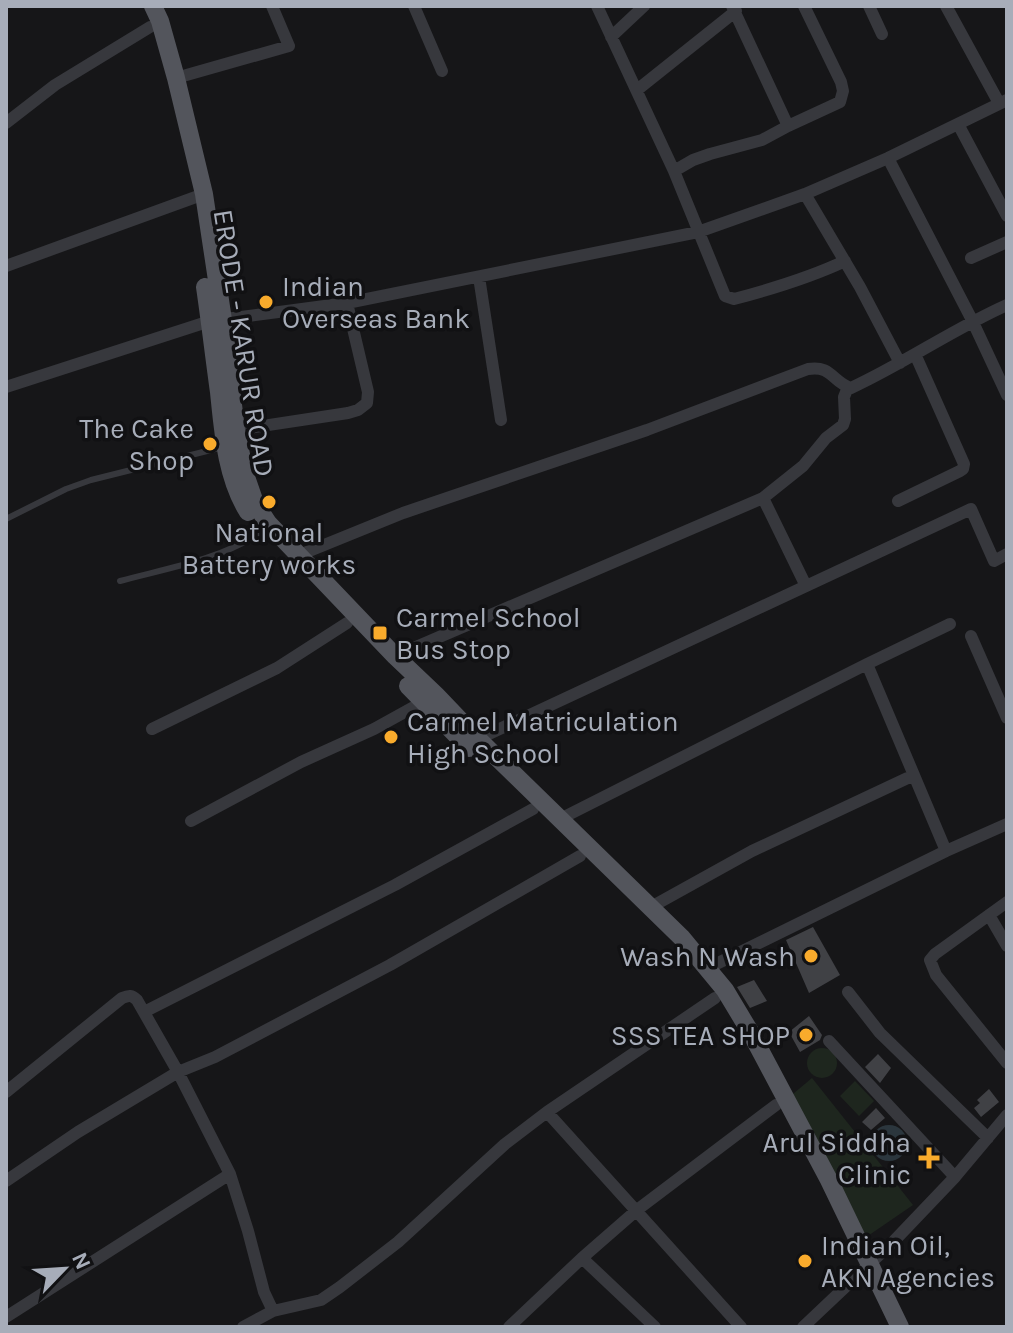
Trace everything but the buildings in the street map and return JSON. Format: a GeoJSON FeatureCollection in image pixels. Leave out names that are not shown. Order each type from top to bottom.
{"type":"FeatureCollection","features":[{"type":"Feature","properties":{"kind":"main road","name":"ERODE - KARUR ROAD"},"geometry":{"type":"LineString","coordinates":[[141,6],[150,27],[198,196]]}},
{"type":"Feature","properties":{"kind":"main road","name":"ERODE - KARUR ROAD"},"geometry":{"type":"LineString","coordinates":[[153,6],[176,78],[198,196],[236,487],[245,507],[289,565],[387,666],[478,739],[651,907],[708,968],[752,1035],[829,1180],[886,1327]]}},
{"type":"Feature","properties":{"kind":"main road","name":"ERODE - KARUR ROAD"},"geometry":{"type":"LineString","coordinates":[[231,438],[255,503],[268,523],[395,656],[470,749],[674,947],[715,998],[742,1041],[900,1327]]}},
{"type":"Feature","properties":{"kind":"street"},"geometry":{"type":"LineString","coordinates":[[176,78],[289,46],[272,6]]}},
{"type":"Feature","properties":{"kind":"street"},"geometry":{"type":"LineString","coordinates":[[414,6],[442,71]]}},
{"type":"Feature","properties":{"kind":"street"},"geometry":{"type":"LineString","coordinates":[[597,6],[674,171],[723,293],[730,299],[789,284],[845,261]]}},
{"type":"Feature","properties":{"kind":"street"},"geometry":{"type":"LineString","coordinates":[[611,37],[644,6]]}},
{"type":"Feature","properties":{"kind":"street"},"geometry":{"type":"LineString","coordinates":[[674,171],[710,154],[762,140],[840,102],[843,91],[837,72],[804,6]]}},
{"type":"Feature","properties":{"kind":"street"},"geometry":{"type":"LineString","coordinates":[[869,6],[882,34]]}},
{"type":"Feature","properties":{"kind":"street"},"geometry":{"type":"LineString","coordinates":[[6,387],[216,320],[347,303],[698,232],[805,194],[1003,102],[946,6]]}},
{"type":"Feature","properties":{"kind":"street"},"geometry":{"type":"LineString","coordinates":[[637,90],[734,9],[788,126]]}},
{"type":"Feature","properties":{"kind":"street"},"geometry":{"type":"LineString","coordinates":[[6,123],[55,85],[150,27]]}},
{"type":"Feature","properties":{"kind":"street"},"geometry":{"type":"LineString","coordinates":[[958,124],[1007,216]]}},
{"type":"Feature","properties":{"kind":"street"},"geometry":{"type":"LineString","coordinates":[[888,158],[1007,395]]}},
{"type":"Feature","properties":{"kind":"street"},"geometry":{"type":"LineString","coordinates":[[805,194],[900,363]]}},
{"type":"Feature","properties":{"kind":"street"},"geometry":{"type":"LineString","coordinates":[[6,266],[198,196]]}},
{"type":"Feature","properties":{"kind":"street"},"geometry":{"type":"LineString","coordinates":[[971,258],[1007,242]]}},
{"type":"Feature","properties":{"kind":"street"},"geometry":{"type":"LineString","coordinates":[[479,277],[501,420]]}},
{"type":"Feature","properties":{"kind":"street"},"geometry":{"type":"LineString","coordinates":[[231,438],[348,413],[367,403],[368,392],[347,303]]}},
{"type":"Feature","properties":{"kind":"street"},"geometry":{"type":"LineString","coordinates":[[297,556],[403,513],[647,430],[808,369],[826,370],[848,387],[856,386],[972,320],[1007,305]]}},
{"type":"Feature","properties":{"kind":"street"},"geometry":{"type":"LineString","coordinates":[[898,501],[960,471],[964,464],[915,354]]}},
{"type":"Feature","properties":{"kind":"street"},"geometry":{"type":"LineString","coordinates":[[395,656],[763,498],[803,466],[826,438],[843,425],[844,397],[848,387]]}},
{"type":"Feature","properties":{"kind":"street"},"geometry":{"type":"LineString","coordinates":[[763,498],[806,586]]}},
{"type":"Feature","properties":{"kind":"street"},"geometry":{"type":"LineString","coordinates":[[478,739],[971,509],[994,561],[1007,554]]}},
{"type":"Feature","properties":{"kind":"street"},"geometry":{"type":"LineString","coordinates":[[152,729],[277,668],[347,623]]}},
{"type":"Feature","properties":{"kind":"street"},"geometry":{"type":"LineString","coordinates":[[560,819],[950,624]]}},
{"type":"Feature","properties":{"kind":"street"},"geometry":{"type":"LineString","coordinates":[[971,636],[1007,718]]}},
{"type":"Feature","properties":{"kind":"street"},"geometry":{"type":"LineString","coordinates":[[867,664],[946,851]]}},
{"type":"Feature","properties":{"kind":"street"},"geometry":{"type":"LineString","coordinates":[[191,821],[430,698]]}},
{"type":"Feature","properties":{"kind":"street"},"geometry":{"type":"LineString","coordinates":[[651,907],[752,851],[914,775]]}},
{"type":"Feature","properties":{"kind":"street"},"geometry":{"type":"LineString","coordinates":[[144,1012],[395,885],[533,809]]}},
{"type":"Feature","properties":{"kind":"street"},"geometry":{"type":"LineString","coordinates":[[708,968],[1007,824]]}},
{"type":"Feature","properties":{"kind":"street"},"geometry":{"type":"LineString","coordinates":[[6,1181],[78,1132],[178,1072],[215,1057],[390,965],[580,856]]}},
{"type":"Feature","properties":{"kind":"street"},"geometry":{"type":"LineString","coordinates":[[1007,902],[930,960],[936,975],[1007,1063]]}},
{"type":"Feature","properties":{"kind":"street"},"geometry":{"type":"LineString","coordinates":[[989,915],[1007,946]]}},
{"type":"Feature","properties":{"kind":"street"},"geometry":{"type":"LineString","coordinates":[[848,992],[880,1033],[988,1138]]}},
{"type":"Feature","properties":{"kind":"street"},"geometry":{"type":"LineString","coordinates":[[6,1092],[122,998],[132,996],[178,1072],[230,1174],[264,1292],[273,1311]]}},
{"type":"Feature","properties":{"kind":"street"},"geometry":{"type":"LineString","coordinates":[[243,1327],[273,1311],[321,1300],[340,1287],[398,1242],[505,1144],[715,998]]}},
{"type":"Feature","properties":{"kind":"street"},"geometry":{"type":"LineString","coordinates":[[995,1048],[1007,1037]]}},
{"type":"Feature","properties":{"kind":"street"},"geometry":{"type":"LineString","coordinates":[[829,1041],[955,1177]]}},
{"type":"Feature","properties":{"kind":"street"},"geometry":{"type":"LineString","coordinates":[[509,1327],[637,1210],[776,1105]]}},
{"type":"Feature","properties":{"kind":"street"},"geometry":{"type":"LineString","coordinates":[[547,1112],[741,1327]]}},
{"type":"Feature","properties":{"kind":"street"},"geometry":{"type":"LineString","coordinates":[[803,1327],[894,1241],[955,1177],[1007,1115]]}},
{"type":"Feature","properties":{"kind":"street"},"geometry":{"type":"LineString","coordinates":[[6,1317],[230,1174]]}},
{"type":"Feature","properties":{"kind":"street"},"geometry":{"type":"LineString","coordinates":[[582,1258],[655,1327]]}},
{"type":"Feature","properties":{"kind":"lane"},"geometry":{"type":"LineString","coordinates":[[6,519],[91,480],[231,438]]}},
{"type":"Feature","properties":{"kind":"lane"},"geometry":{"type":"LineString","coordinates":[[120,581],[228,551],[262,532]]}},
{"type":"Feature","properties":{"kind":"shaded area"},"geometry":{"type":"Polygon","coordinates":[[[822,1048],[833,1052],[837,1063],[833,1074],[822,1078],[811,1074],[807,1063],[811,1052],[822,1048]]]}},
{"type":"Feature","properties":{"kind":"shaded area"},"geometry":{"type":"Polygon","coordinates":[[[812,1078],[913,1205],[859,1242],[781,1104],[812,1078]]]}},
{"type":"Feature","properties":{"kind":"shaded area"},"geometry":{"type":"Polygon","coordinates":[[[855,1081],[874,1101],[859,1116],[840,1096],[855,1081]]]}},
{"type":"Feature","properties":{"kind":"shaded area"},"geometry":{"type":"Polygon","coordinates":[[[889,1125],[902,1130],[907,1143],[902,1156],[889,1161],[876,1156],[871,1143],[876,1130],[889,1125]]]}},
{"type":"Feature","properties":{"kind":"place","name":"Indian Overseas Bank"},"geometry":{"type":"Point","coordinates":[266,302]}},
{"type":"Feature","properties":{"kind":"place","name":"The Cake Shop"},"geometry":{"type":"Point","coordinates":[210,444]}},
{"type":"Feature","properties":{"kind":"place","name":"National Battery works"},"geometry":{"type":"Point","coordinates":[269,502]}},
{"type":"Feature","properties":{"kind":"place","name":"Carmel School Bus Stop"},"geometry":{"type":"Point","coordinates":[380,633]}},
{"type":"Feature","properties":{"kind":"place","name":"Carmel Matriculation High School"},"geometry":{"type":"Point","coordinates":[391,737]}},
{"type":"Feature","properties":{"kind":"place","name":"Wash N Wash"},"geometry":{"type":"Point","coordinates":[811,956]}},
{"type":"Feature","properties":{"kind":"place","name":"SSS TEA SHOP"},"geometry":{"type":"Point","coordinates":[806,1035]}},
{"type":"Feature","properties":{"kind":"place","name":"Arul Siddha Clinic"},"geometry":{"type":"Point","coordinates":[929,1158]}},
{"type":"Feature","properties":{"kind":"place","name":"Indian Oil, AKN Agencies"},"geometry":{"type":"Point","coordinates":[805,1261]}}]}
